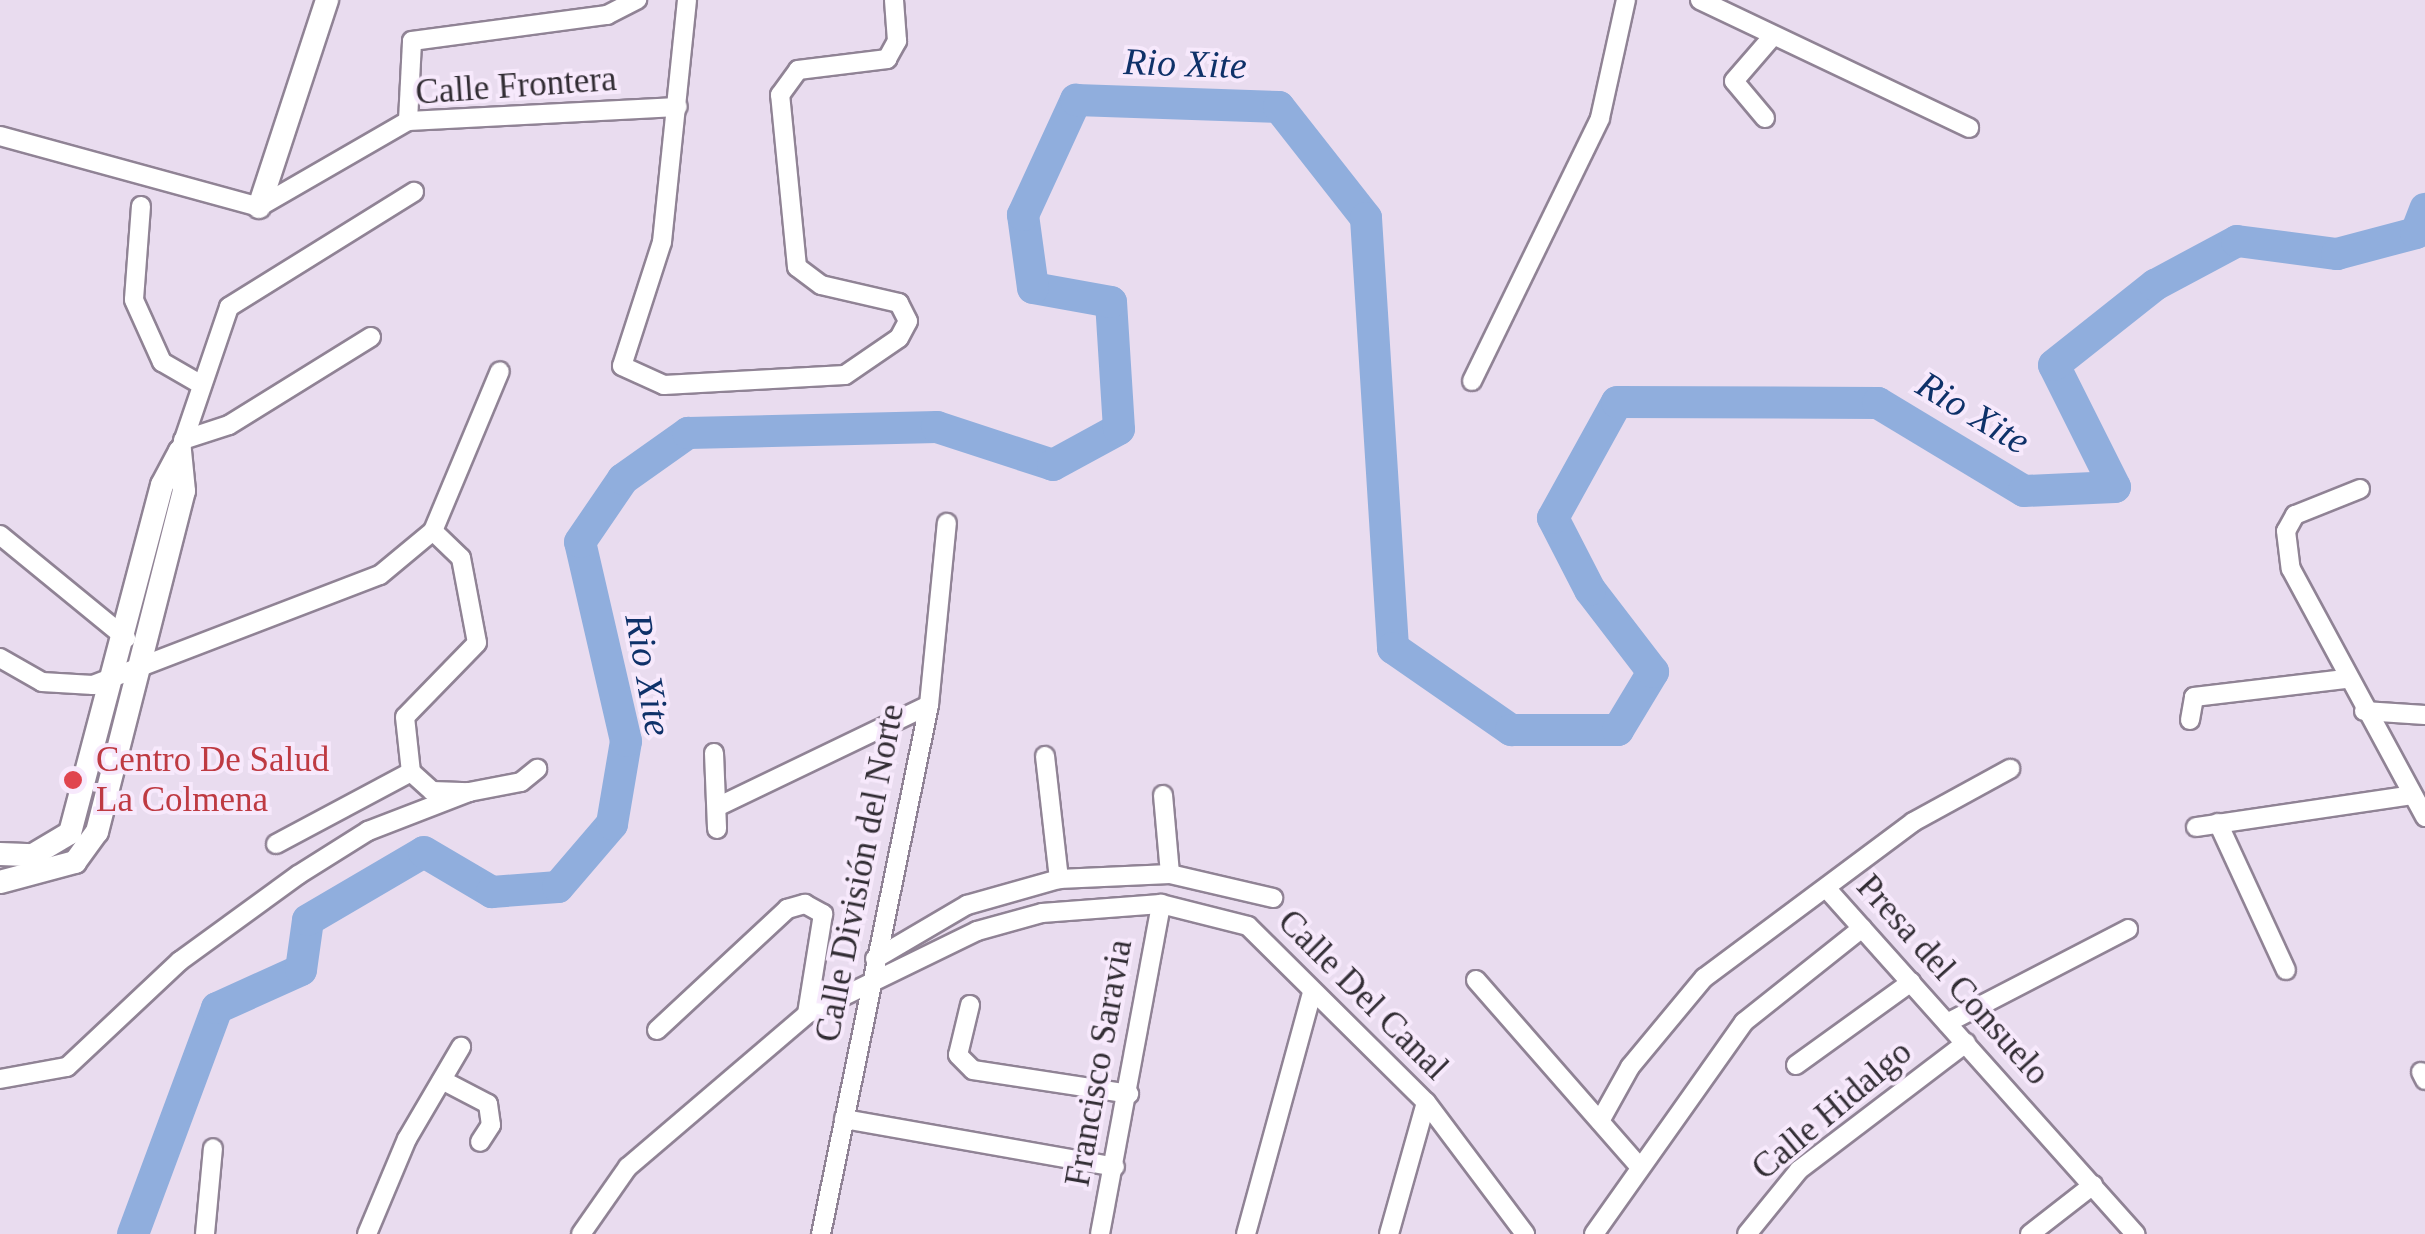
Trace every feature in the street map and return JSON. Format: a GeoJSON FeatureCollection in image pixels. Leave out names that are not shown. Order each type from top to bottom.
{"type":"FeatureCollection","features":[{"type":"Feature","properties":{"kind":"street"},"geometry":{"type":"LineString","coordinates":[[0,136],[259,207],[327,0]]}},
{"type":"Feature","properties":{"kind":"street"},"geometry":{"type":"LineString","coordinates":[[408,121],[412,41],[607,15],[637,0]]}},
{"type":"Feature","properties":{"kind":"street"},"geometry":{"type":"LineString","coordinates":[[687,0],[662,242],[622,356],[625,373],[664,385],[845,375],[873,363],[908,321],[899,303],[820,285],[798,267],[780,95],[798,70],[887,59],[897,41],[894,0]]}},
{"type":"Feature","properties":{"kind":"street"},"geometry":{"type":"LineString","coordinates":[[1472,382],[1600,118],[1626,0]]}},
{"type":"Feature","properties":{"kind":"street"},"geometry":{"type":"LineString","coordinates":[[1700,0],[1968,128]]}},
{"type":"Feature","properties":{"kind":"street"},"geometry":{"type":"LineString","coordinates":[[1765,118],[1734,81],[1774,36]]}},
{"type":"Feature","properties":{"kind":"street","name":"Calle Frontera"},"geometry":{"type":"LineString","coordinates":[[259,207],[408,121],[678,107]]}},
{"type":"Feature","properties":{"kind":"street"},"geometry":{"type":"LineString","coordinates":[[0,854],[34,855],[70,833],[126,638],[162,485],[181,446],[219,324],[251,289],[414,192]]}},
{"type":"Feature","properties":{"kind":"street"},"geometry":{"type":"LineString","coordinates":[[141,206],[134,300],[162,362],[200,384]]}},
{"type":"Feature","properties":{"kind":"street"},"geometry":{"type":"LineString","coordinates":[[181,446],[228,425],[371,337]]}},
{"type":"Feature","properties":{"kind":"street"},"geometry":{"type":"LineString","coordinates":[[0,658],[22,675],[71,686],[140,668],[380,575],[433,531],[500,371]]}},
{"type":"Feature","properties":{"kind":"street"},"geometry":{"type":"LineString","coordinates":[[0,882],[74,862],[97,832],[184,491],[181,446]]}},
{"type":"Feature","properties":{"kind":"street"},"geometry":{"type":"LineString","coordinates":[[2360,490],[2296,515],[2286,531],[2291,570],[2345,678],[2425,817]]}},
{"type":"Feature","properties":{"kind":"street","name":"Calle División del Norte"},"geometry":{"type":"LineString","coordinates":[[821,1234],[929,705],[947,523]]}},
{"type":"Feature","properties":{"kind":"street"},"geometry":{"type":"LineString","coordinates":[[433,531],[461,558],[477,643],[405,717],[410,772],[432,791],[469,792]]}},
{"type":"Feature","properties":{"kind":"street"},"geometry":{"type":"LineString","coordinates":[[0,535],[126,638]]}},
{"type":"Feature","properties":{"kind":"street"},"geometry":{"type":"LineString","coordinates":[[2190,720],[2194,697],[2345,678]]}},
{"type":"Feature","properties":{"kind":"street"},"geometry":{"type":"LineString","coordinates":[[717,808],[929,705]]}},
{"type":"Feature","properties":{"kind":"street"},"geometry":{"type":"LineString","coordinates":[[2364,711],[2425,715]]}},
{"type":"Feature","properties":{"kind":"street"},"geometry":{"type":"LineString","coordinates":[[714,752],[717,829]]}},
{"type":"Feature","properties":{"kind":"street"},"geometry":{"type":"LineString","coordinates":[[1045,756],[1059,879]]}},
{"type":"Feature","properties":{"kind":"street"},"geometry":{"type":"LineString","coordinates":[[0,1080],[68,1067],[180,961],[298,874],[368,831],[469,792],[521,782],[537,769]]}},
{"type":"Feature","properties":{"kind":"street","name":"Presa del Consuelo"},"geometry":{"type":"LineString","coordinates":[[2010,769],[1912,822],[1827,889],[2136,1234]]}},
{"type":"Feature","properties":{"kind":"street"},"geometry":{"type":"LineString","coordinates":[[276,844],[410,772]]}},
{"type":"Feature","properties":{"kind":"street"},"geometry":{"type":"LineString","coordinates":[[2196,827],[2412,794]]}},
{"type":"Feature","properties":{"kind":"street"},"geometry":{"type":"LineString","coordinates":[[1163,796],[1170,874]]}},
{"type":"Feature","properties":{"kind":"street"},"geometry":{"type":"LineString","coordinates":[[2218,823],[2286,970]]}},
{"type":"Feature","properties":{"kind":"street"},"geometry":{"type":"LineString","coordinates":[[875,959],[966,905],[1059,879],[1170,874],[1272,898]]}},
{"type":"Feature","properties":{"kind":"street"},"geometry":{"type":"LineString","coordinates":[[1600,1121],[1630,1067],[1704,978],[1827,889]]}},
{"type":"Feature","properties":{"kind":"street"},"geometry":{"type":"LineString","coordinates":[[657,1030],[787,909],[806,904],[822,914],[807,1014]]}},
{"type":"Feature","properties":{"kind":"street","name":"Calle Del Canal"},"geometry":{"type":"LineString","coordinates":[[580,1234],[628,1168],[807,1014],[977,931],[1042,914],[1161,904],[1248,926],[1312,994],[1426,1102],[1525,1234]]}},
{"type":"Feature","properties":{"kind":"street","name":"Francisco Saravia"},"geometry":{"type":"LineString","coordinates":[[1100,1234],[1129,1094],[1161,904]]}},
{"type":"Feature","properties":{"kind":"street"},"geometry":{"type":"LineString","coordinates":[[1594,1234],[1638,1165],[1744,1022],[1862,928]]}},
{"type":"Feature","properties":{"kind":"street"},"geometry":{"type":"LineString","coordinates":[[1948,1023],[2128,929]]}},
{"type":"Feature","properties":{"kind":"street"},"geometry":{"type":"LineString","coordinates":[[1476,980],[1638,1165]]}},
{"type":"Feature","properties":{"kind":"street"},"geometry":{"type":"LineString","coordinates":[[1796,1065],[1911,982]]}},
{"type":"Feature","properties":{"kind":"street"},"geometry":{"type":"LineString","coordinates":[[1246,1234],[1312,994]]}},
{"type":"Feature","properties":{"kind":"street"},"geometry":{"type":"LineString","coordinates":[[970,1004],[958,1055],[973,1070],[1129,1094]]}},
{"type":"Feature","properties":{"kind":"street","name":"Calle Hidalgo"},"geometry":{"type":"LineString","coordinates":[[1747,1234],[1799,1170],[1966,1043]]}},
{"type":"Feature","properties":{"kind":"street"},"geometry":{"type":"LineString","coordinates":[[366,1234],[461,1047]]}},
{"type":"Feature","properties":{"kind":"street"},"geometry":{"type":"LineString","coordinates":[[442,1080],[488,1104],[480,1142]]}},
{"type":"Feature","properties":{"kind":"street"},"geometry":{"type":"LineString","coordinates":[[1389,1234],[1426,1102]]}},
{"type":"Feature","properties":{"kind":"street"},"geometry":{"type":"LineString","coordinates":[[844,1119],[1115,1167]]}},
{"type":"Feature","properties":{"kind":"street"},"geometry":{"type":"LineString","coordinates":[[205,1234],[212,1148]]}},
{"type":"Feature","properties":{"kind":"street"},"geometry":{"type":"LineString","coordinates":[[2030,1234],[2093,1185]]}},
{"type":"Feature","properties":{"kind":"waterway","name":"Rio Xite"},"geometry":{"type":"LineString","coordinates":[[133,1234],[217,1008],[301,970],[308,920],[424,852],[492,892],[558,887],[612,824],[626,741],[580,542],[623,479],[688,433],[937,427],[1053,465],[1119,429],[1111,302],[1033,288],[1023,215],[1076,100],[1279,107],[1366,218],[1393,648],[1511,730],[1618,730],[1653,672],[1590,590],[1553,518],[1617,402],[1878,403],[2024,491],[2115,487],[2054,365],[2155,285],[2237,241],[2337,254],[2416,233],[2425,209]]}},
{"type":"Feature","properties":{"kind":"place","name":"Centro De Salud La Colmena"},"geometry":{"type":"Point","coordinates":[73,780]}}]}
